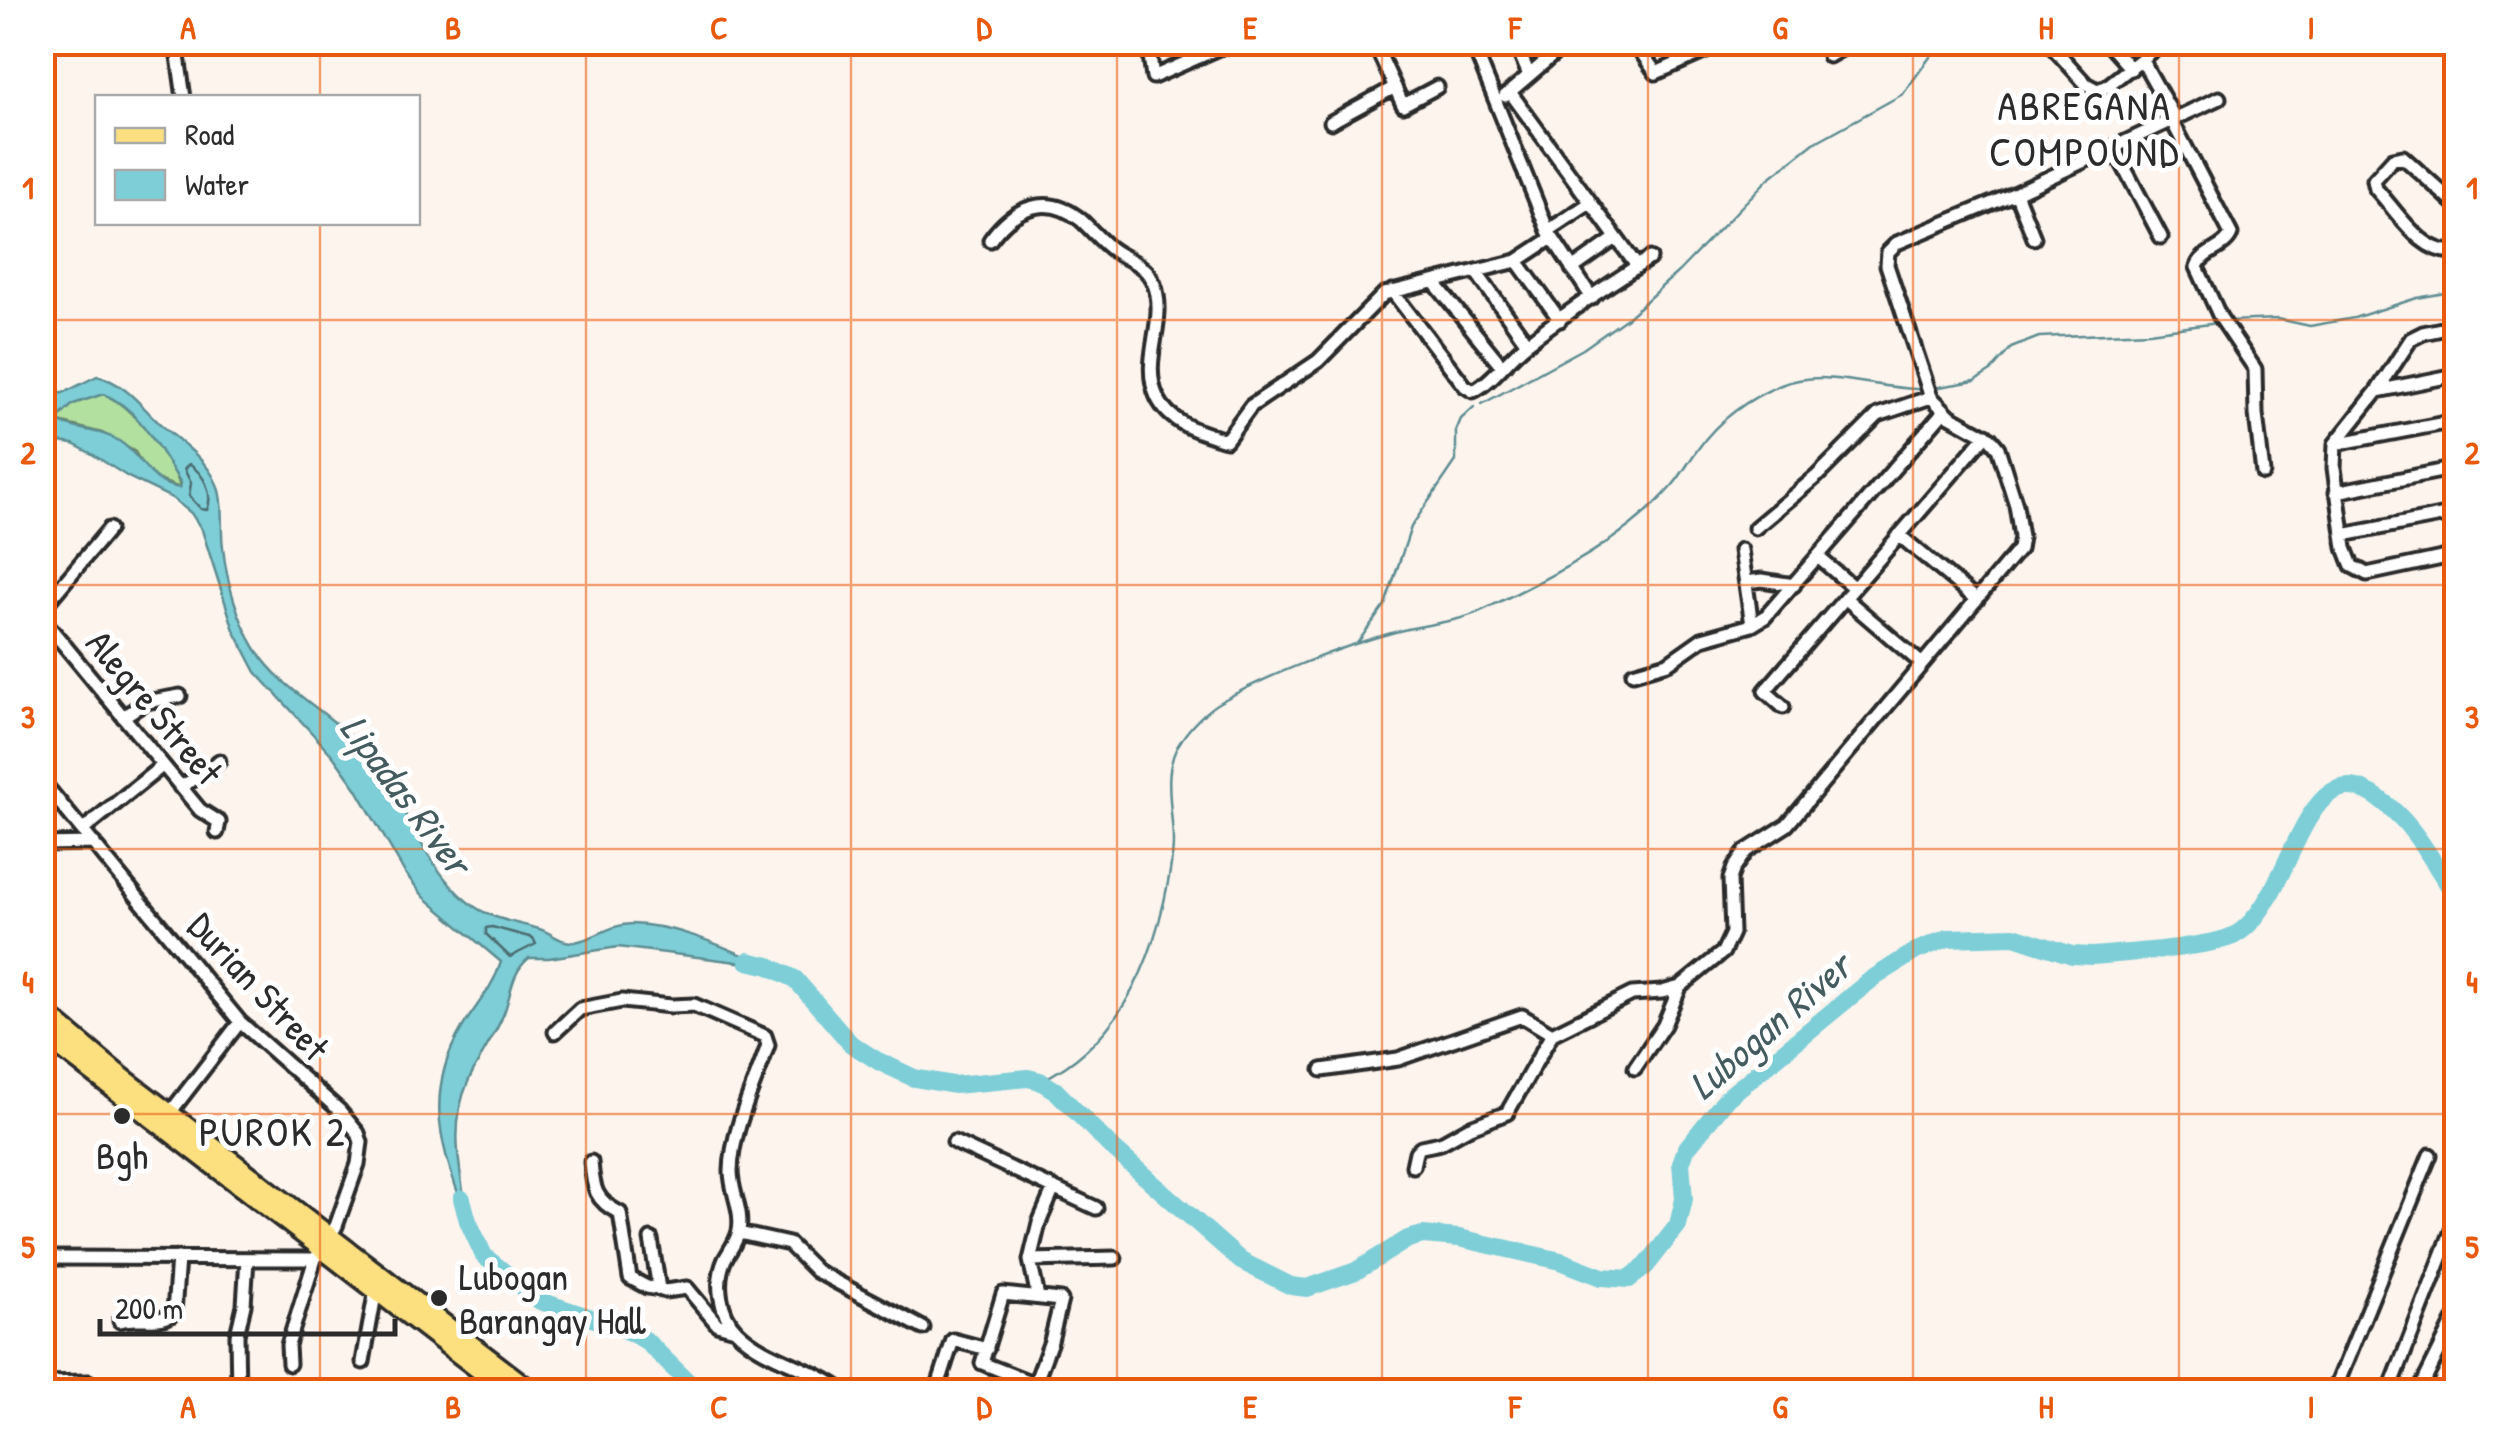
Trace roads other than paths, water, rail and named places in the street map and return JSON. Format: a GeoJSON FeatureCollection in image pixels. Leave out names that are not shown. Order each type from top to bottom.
{"type":"FeatureCollection","features":[{"type":"Feature","properties":{"kind":"main road"},"geometry":{"type":"LineString","coordinates":[[42,1011],[165,1119],[323,1248],[509,1392]]}},
{"type":"Feature","properties":{"kind":"main road"},"geometry":{"type":"LineString","coordinates":[[42,1033],[165,1119]]}},
{"type":"Feature","properties":{"kind":"main road"},"geometry":{"type":"LineString","coordinates":[[323,1248],[532,1392]]}},
{"type":"Feature","properties":{"kind":"street"},"geometry":{"type":"LineString","coordinates":[[176,42],[184,95]]}},
{"type":"Feature","properties":{"kind":"street"},"geometry":{"type":"LineString","coordinates":[[1148,42],[1153,76],[1224,44],[1260,48],[1289,42]]}},
{"type":"Feature","properties":{"kind":"street"},"geometry":{"type":"LineString","coordinates":[[1374,42],[1403,106],[1438,87]]}},
{"type":"Feature","properties":{"kind":"street"},"geometry":{"type":"LineString","coordinates":[[1472,42],[1550,235],[1592,298]]}},
{"type":"Feature","properties":{"kind":"street"},"geometry":{"type":"LineString","coordinates":[[1515,42],[1529,76]]}},
{"type":"Feature","properties":{"kind":"street"},"geometry":{"type":"LineString","coordinates":[[1498,102],[1568,42]]}},
{"type":"Feature","properties":{"kind":"street"},"geometry":{"type":"LineString","coordinates":[[1634,42],[1656,73],[1706,50]]}},
{"type":"Feature","properties":{"kind":"street"},"geometry":{"type":"LineString","coordinates":[[1829,56],[1854,42]]}},
{"type":"Feature","properties":{"kind":"street"},"geometry":{"type":"LineString","coordinates":[[2048,42],[2092,88],[2102,89],[2164,42]]}},
{"type":"Feature","properties":{"kind":"street"},"geometry":{"type":"LineString","coordinates":[[2107,42],[2130,68]]}},
{"type":"Feature","properties":{"kind":"street"},"geometry":{"type":"LineString","coordinates":[[2142,60],[2230,234],[2228,240],[2200,259],[2197,267],[2220,317],[2255,369],[2262,473]]}},
{"type":"Feature","properties":{"kind":"street"},"geometry":{"type":"LineString","coordinates":[[1331,122],[1395,88]]}},
{"type":"Feature","properties":{"kind":"street"},"geometry":{"type":"LineString","coordinates":[[1510,92],[1637,266]]}},
{"type":"Feature","properties":{"kind":"street"},"geometry":{"type":"LineString","coordinates":[[1413,1166],[1421,1147],[1441,1143],[1498,1118],[1513,1107],[1552,1034],[1632,994],[1680,986],[1730,943],[1730,879],[1738,859],[1787,825],[2014,556],[2021,537],[2001,457],[1986,435],[1944,411],[1931,397],[1887,265],[1888,252],[1898,243],[2016,193],[2218,98]]}},
{"type":"Feature","properties":{"kind":"street"},"geometry":{"type":"LineString","coordinates":[[2114,148],[2161,237]]}},
{"type":"Feature","properties":{"kind":"street"},"geometry":{"type":"LineString","coordinates":[[2456,205],[2403,157],[2394,159],[2374,180],[2376,190],[2425,242],[2442,252],[2456,251]]}},
{"type":"Feature","properties":{"kind":"street"},"geometry":{"type":"LineString","coordinates":[[2016,193],[2034,238]]}},
{"type":"Feature","properties":{"kind":"street"},"geometry":{"type":"LineString","coordinates":[[990,240],[1015,213],[1046,206],[1079,218],[1116,253],[1140,264],[1153,282],[1158,303],[1151,363],[1158,400],[1186,426],[1226,440],[1250,406],[1318,362],[1373,303],[1392,291],[1517,261],[1590,203]]}},
{"type":"Feature","properties":{"kind":"street"},"geometry":{"type":"LineString","coordinates":[[1572,269],[1616,238]]}},
{"type":"Feature","properties":{"kind":"street"},"geometry":{"type":"LineString","coordinates":[[1392,291],[1469,390],[1479,389],[1528,343],[1650,258]]}},
{"type":"Feature","properties":{"kind":"street"},"geometry":{"type":"LineString","coordinates":[[1517,261],[1560,320]]}},
{"type":"Feature","properties":{"kind":"street"},"geometry":{"type":"LineString","coordinates":[[1476,272],[1528,343]]}},
{"type":"Feature","properties":{"kind":"street"},"geometry":{"type":"LineString","coordinates":[[1434,282],[1501,365]]}},
{"type":"Feature","properties":{"kind":"street"},"geometry":{"type":"LineString","coordinates":[[2456,326],[2423,333],[2411,340],[2335,444],[2336,492],[2342,535],[2352,566],[2366,574],[2456,555]]}},
{"type":"Feature","properties":{"kind":"street"},"geometry":{"type":"LineString","coordinates":[[2377,391],[2456,375]]}},
{"type":"Feature","properties":{"kind":"street"},"geometry":{"type":"LineString","coordinates":[[1755,528],[1817,476],[1871,420],[1886,410],[1931,397]]}},
{"type":"Feature","properties":{"kind":"street"},"geometry":{"type":"LineString","coordinates":[[1633,673],[1675,660],[1702,639],[1765,617],[1944,411]]}},
{"type":"Feature","properties":{"kind":"street"},"geometry":{"type":"LineString","coordinates":[[2335,444],[2456,421]]}},
{"type":"Feature","properties":{"kind":"street"},"geometry":{"type":"LineString","coordinates":[[1783,707],[1765,691],[1986,435]]}},
{"type":"Feature","properties":{"kind":"street"},"geometry":{"type":"LineString","coordinates":[[2336,492],[2456,468]]}},
{"type":"Feature","properties":{"kind":"street"},"geometry":{"type":"LineString","coordinates":[[2342,535],[2456,514]]}},
{"type":"Feature","properties":{"kind":"street"},"geometry":{"type":"LineString","coordinates":[[42,609],[108,530]]}},
{"type":"Feature","properties":{"kind":"street"},"geometry":{"type":"LineString","coordinates":[[1899,536],[1977,600]]}},
{"type":"Feature","properties":{"kind":"street"},"geometry":{"type":"LineString","coordinates":[[1742,550],[1752,624]]}},
{"type":"Feature","properties":{"kind":"street"},"geometry":{"type":"LineString","coordinates":[[1818,556],[1849,593],[1922,664]]}},
{"type":"Feature","properties":{"kind":"street"},"geometry":{"type":"LineString","coordinates":[[1746,582],[1794,585]]}},
{"type":"Feature","properties":{"kind":"street","name":"Alegre Street"},"geometry":{"type":"LineString","coordinates":[[42,618],[200,810],[219,822],[217,832]]}},
{"type":"Feature","properties":{"kind":"street"},"geometry":{"type":"LineString","coordinates":[[123,717],[146,702],[180,696]]}},
{"type":"Feature","properties":{"kind":"street"},"geometry":{"type":"LineString","coordinates":[[180,786],[219,761]]}},
{"type":"Feature","properties":{"kind":"street"},"geometry":{"type":"LineString","coordinates":[[83,830],[162,766]]}},
{"type":"Feature","properties":{"kind":"street","name":"Durian Street"},"geometry":{"type":"LineString","coordinates":[[42,781],[240,1022],[358,1132],[358,1164],[288,1344],[289,1364]]}},
{"type":"Feature","properties":{"kind":"street"},"geometry":{"type":"LineString","coordinates":[[42,844],[94,844]]}},
{"type":"Feature","properties":{"kind":"street"},"geometry":{"type":"LineString","coordinates":[[1635,1068],[1664,1026],[1680,986]]}},
{"type":"Feature","properties":{"kind":"street"},"geometry":{"type":"LineString","coordinates":[[555,1032],[580,1010],[622,1000],[694,1005],[765,1036],[768,1045],[733,1153],[732,1186],[740,1214],[739,1234],[720,1278],[724,1311],[735,1329]]}},
{"type":"Feature","properties":{"kind":"street"},"geometry":{"type":"LineString","coordinates":[[1322,1070],[1398,1058],[1522,1016],[1535,1020],[1552,1034]]}},
{"type":"Feature","properties":{"kind":"street"},"geometry":{"type":"LineString","coordinates":[[165,1119],[240,1022]]}},
{"type":"Feature","properties":{"kind":"street"},"geometry":{"type":"LineString","coordinates":[[954,1142],[1096,1208]]}},
{"type":"Feature","properties":{"kind":"street"},"geometry":{"type":"LineString","coordinates":[[2334,1392],[2430,1156]]}},
{"type":"Feature","properties":{"kind":"street"},"geometry":{"type":"LineString","coordinates":[[590,1162],[594,1193],[620,1213],[630,1278],[665,1291],[687,1288],[717,1324],[735,1329],[768,1352],[810,1370],[844,1392]]}},
{"type":"Feature","properties":{"kind":"street"},"geometry":{"type":"LineString","coordinates":[[1038,1298],[1030,1260],[1054,1188]]}},
{"type":"Feature","properties":{"kind":"street"},"geometry":{"type":"LineString","coordinates":[[2389,1392],[2456,1220]]}},
{"type":"Feature","properties":{"kind":"street"},"geometry":{"type":"LineString","coordinates":[[739,1234],[790,1244],[816,1271],[922,1328]]}},
{"type":"Feature","properties":{"kind":"street"},"geometry":{"type":"LineString","coordinates":[[651,1240],[659,1289]]}},
{"type":"Feature","properties":{"kind":"street"},"geometry":{"type":"LineString","coordinates":[[42,1258],[247,1258],[323,1248]]}},
{"type":"Feature","properties":{"kind":"street"},"geometry":{"type":"LineString","coordinates":[[120,1320],[170,1317],[174,1313],[178,1258]]}},
{"type":"Feature","properties":{"kind":"street"},"geometry":{"type":"LineString","coordinates":[[238,1392],[237,1336],[244,1305],[247,1258]]}},
{"type":"Feature","properties":{"kind":"street"},"geometry":{"type":"LineString","coordinates":[[1030,1260],[1115,1258]]}},
{"type":"Feature","properties":{"kind":"street"},"geometry":{"type":"LineString","coordinates":[[363,1362],[376,1288]]}},
{"type":"Feature","properties":{"kind":"street"},"geometry":{"type":"LineString","coordinates":[[1003,1294],[1061,1300],[1035,1384],[982,1363],[986,1350],[1003,1294]]}},
{"type":"Feature","properties":{"kind":"street"},"geometry":{"type":"LineString","coordinates":[[2418,1392],[2456,1317]]}},
{"type":"Feature","properties":{"kind":"street"},"geometry":{"type":"LineString","coordinates":[[936,1392],[953,1340],[986,1350]]}},
{"type":"Feature","properties":{"kind":"street"},"geometry":{"type":"LineString","coordinates":[[1006,1392],[1011,1376]]}},
{"type":"Feature","properties":{"kind":"street"},"geometry":{"type":"LineString","coordinates":[[42,1383],[90,1382]]}},
{"type":"Feature","properties":{"kind":"water"},"geometry":{"type":"Polygon","coordinates":[[[97,376],[115,383],[210,471],[221,504],[227,573],[238,612],[255,648],[278,676],[361,746],[388,783],[437,867],[468,902],[493,916],[569,942],[624,925],[650,925],[702,939],[769,966],[618,947],[529,958],[515,976],[500,1022],[462,1099],[457,1133],[468,1221],[444,1148],[439,1101],[449,1053],[501,962],[424,897],[333,756],[256,672],[234,630],[202,530],[191,513],[172,498],[73,444],[43,440],[43,395],[63,393],[97,376]],[[103,394],[73,404],[59,417],[59,422],[119,441],[153,476],[180,488],[181,483],[148,432],[116,401],[103,394]]]}},
{"type":"Feature","properties":{"kind":"waterway"},"geometry":{"type":"LineString","coordinates":[[1482,404],[1583,349],[1627,318],[1679,271],[1768,179],[1814,143],[1903,94],[1941,42]]}},
{"type":"Feature","properties":{"kind":"waterway"},"geometry":{"type":"LineString","coordinates":[[2229,321],[2278,319],[2310,326],[2456,291]]}},
{"type":"Feature","properties":{"kind":"waterway"},"geometry":{"type":"LineString","coordinates":[[1933,388],[1975,381],[1991,371],[2011,348],[2039,337],[2149,332],[2218,323]]}},
{"type":"Feature","properties":{"kind":"waterway"},"geometry":{"type":"LineString","coordinates":[[1040,1081],[1088,1049],[1107,1029],[1137,982],[1157,930],[1170,872],[1171,763],[1182,739],[1210,709],[1260,682],[1329,653],[1395,632],[1473,614],[1559,571],[1631,525],[1676,482],[1715,429],[1769,390],[1816,378],[1923,389]]}},
{"type":"Feature","properties":{"kind":"waterway"},"geometry":{"type":"LineString","coordinates":[[1358,642],[1385,605],[1411,527],[1456,461],[1456,431],[1461,419],[1474,407]]}},
{"type":"Feature","properties":{"kind":"waterway","name":"Lubogan River"},"geometry":{"type":"LineString","coordinates":[[748,961],[795,979],[851,1044],[914,1078],[954,1085],[1028,1078],[1040,1081],[1056,1091],[1108,1144],[1241,1261],[1291,1286],[1307,1288],[1356,1271],[1408,1239],[1423,1235],[1459,1238],[1561,1261],[1602,1277],[1629,1279],[1646,1266],[1678,1225],[1684,1199],[1681,1163],[1686,1149],[1727,1098],[1872,979],[1916,951],[1948,938],[2014,936],[2072,955],[2092,956],[2223,940],[2235,935],[2257,915],[2306,823],[2323,799],[2344,787],[2370,793],[2404,821],[2456,896]]}},
{"type":"Feature","properties":{"kind":"waterway","name":"Lipadas River"},"geometry":{"type":"LineString","coordinates":[[462,1199],[484,1256],[540,1301],[619,1327],[645,1340],[698,1392]]}},
{"type":"Feature","properties":{"kind":"place","name":"Bgh"},"geometry":{"type":"Point","coordinates":[122,1116]}},
{"type":"Feature","properties":{"kind":"place","name":"Lubogan Barangay Hall"},"geometry":{"type":"Point","coordinates":[439,1298]}},
{"type":"Feature","properties":{"kind":"district","name":"ABREGANA COMPOUND"},"geometry":{"type":"Point","coordinates":[2085,128]}},
{"type":"Feature","properties":{"kind":"district","name":"PUROK 2"},"geometry":{"type":"Point","coordinates":[273,1131]}}]}
